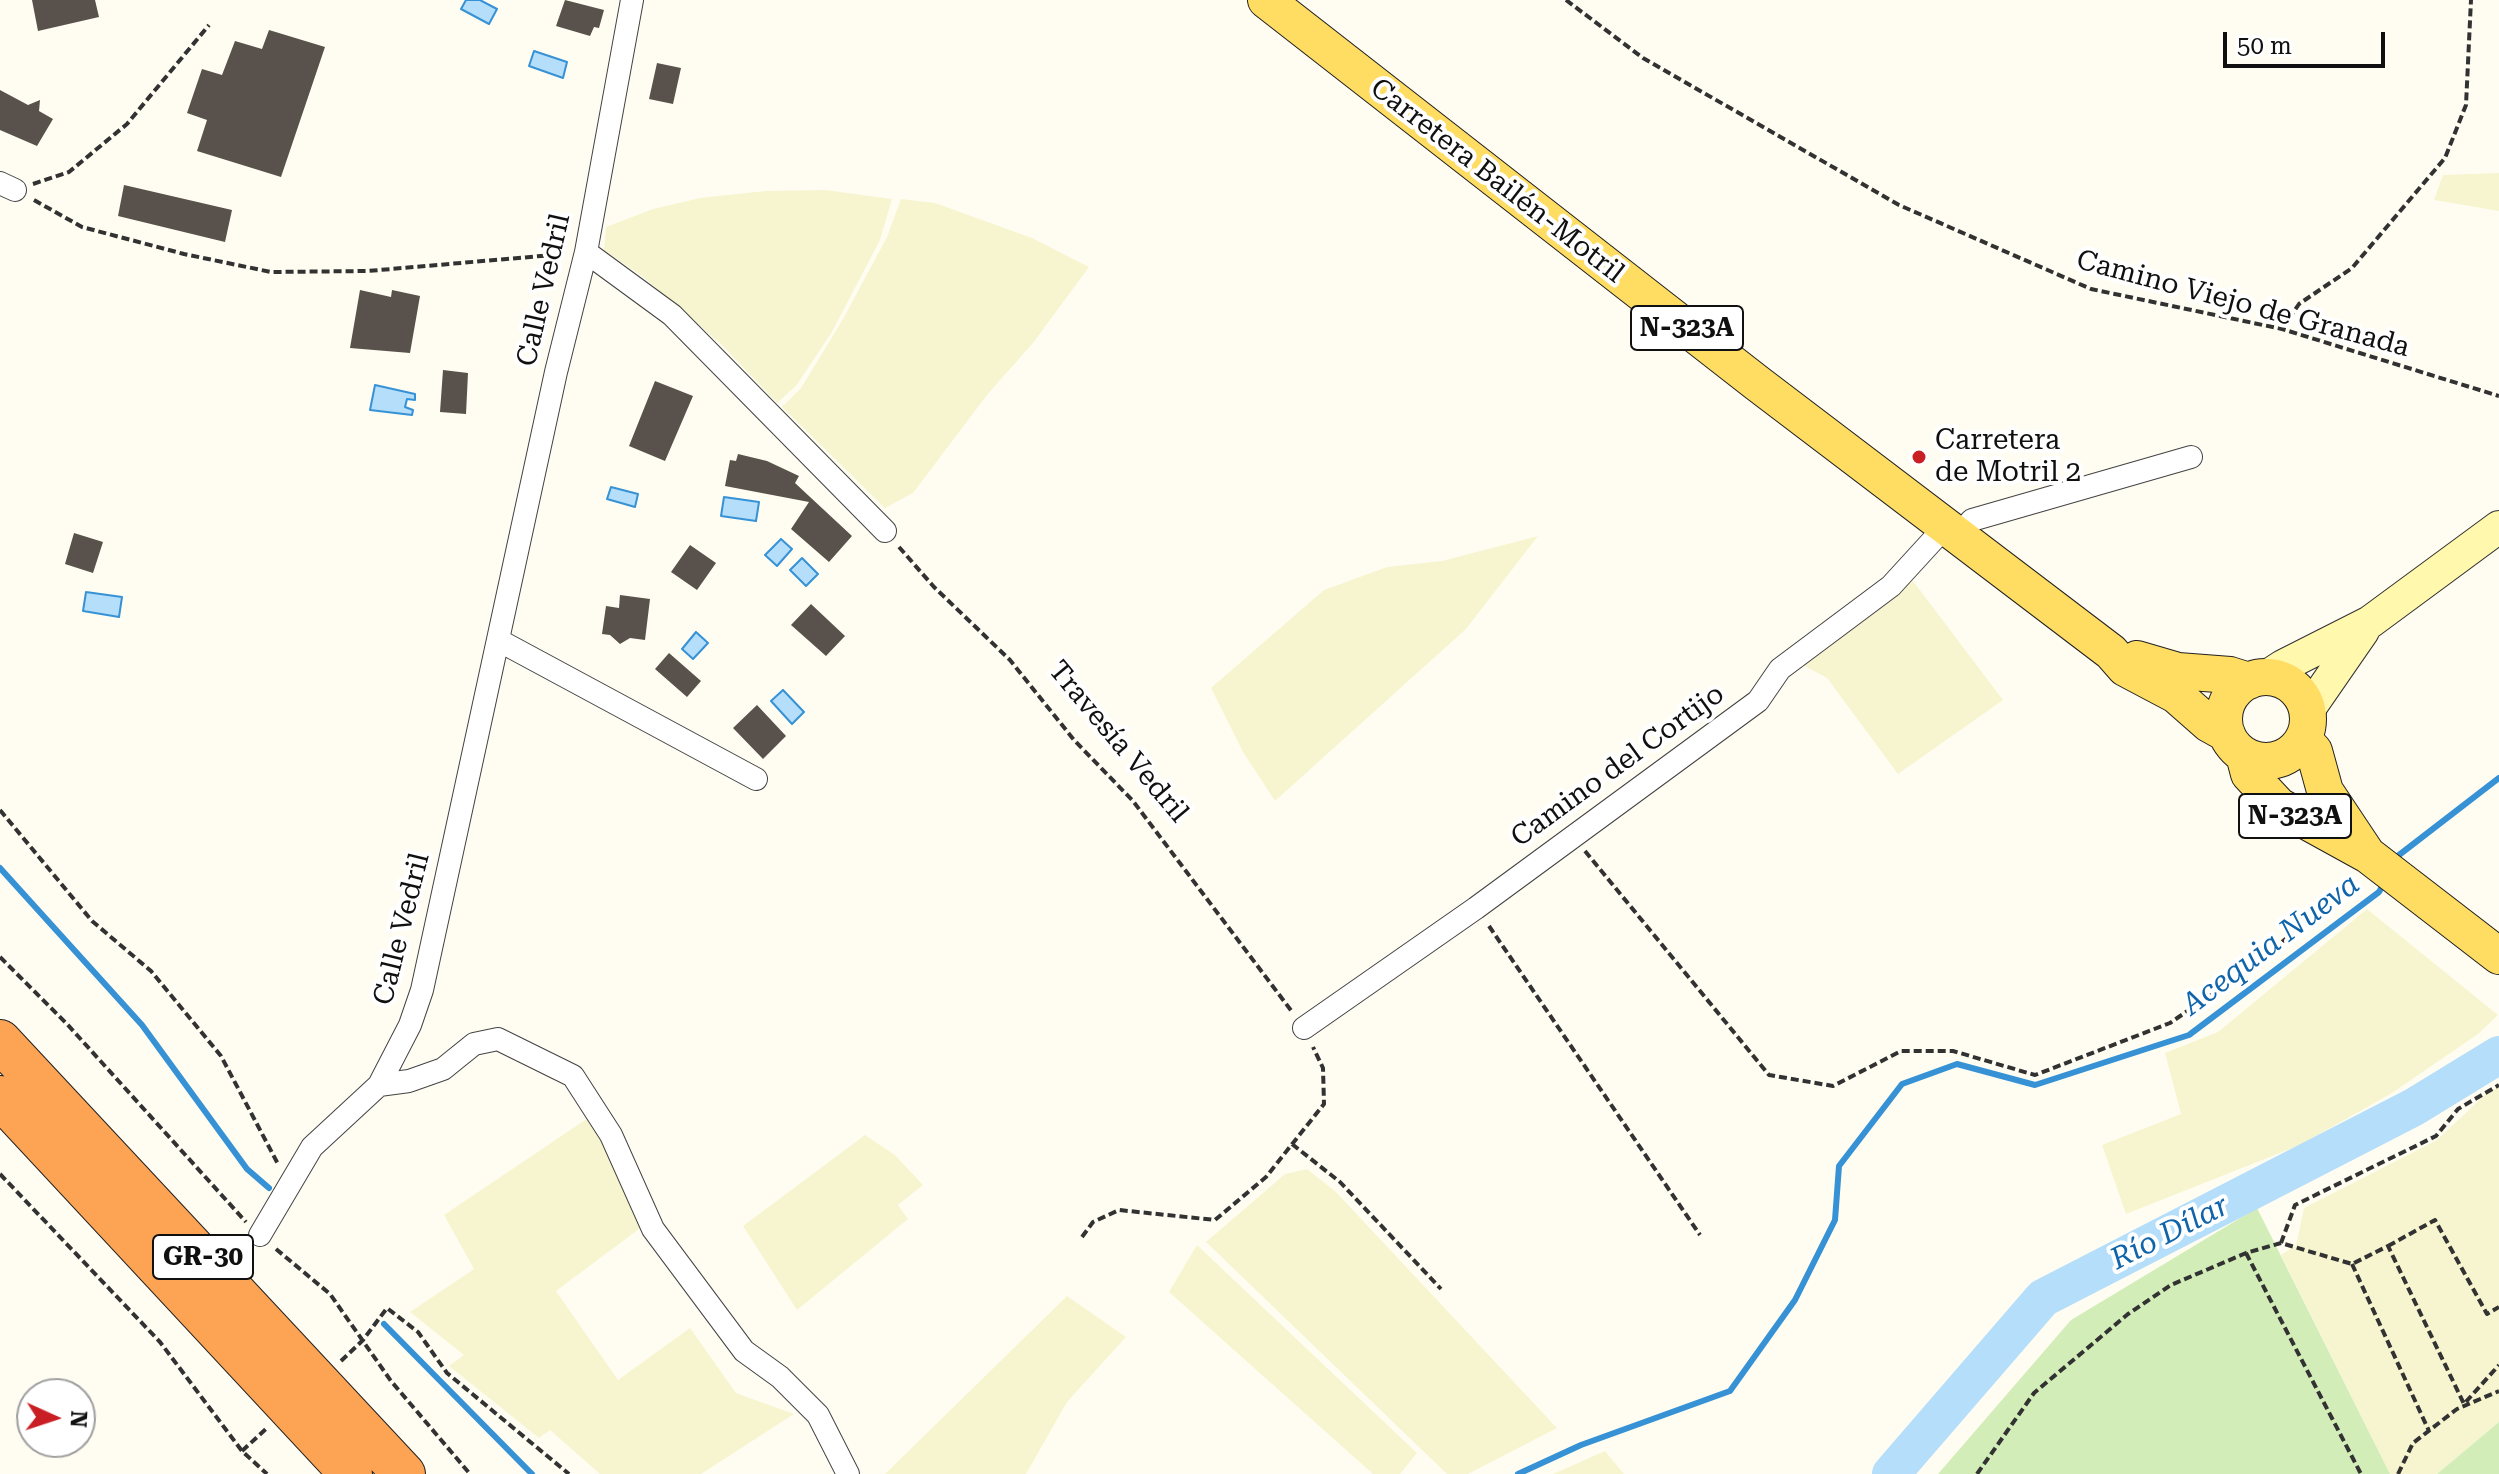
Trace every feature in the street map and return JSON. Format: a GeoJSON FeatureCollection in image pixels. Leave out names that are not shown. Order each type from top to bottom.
{"type":"FeatureCollection","features":[{"type":"Feature","properties":{"kind":"highway","name":"GR-30"},"geometry":{"type":"LineString","coordinates":[[0,1041],[404,1474]]}},
{"type":"Feature","properties":{"kind":"highway","name":"GR-30"},"geometry":{"type":"LineString","coordinates":[[0,1097],[351,1474]]}},
{"type":"Feature","properties":{"kind":"main road","name":"Carretera Bailén-Motril"},"geometry":{"type":"LineString","coordinates":[[1266,0],[2111,652],[2125,668],[2176,695],[2235,744]]}},
{"type":"Feature","properties":{"kind":"main road","name":"Carretera Bailén-Motril"},"geometry":{"type":"LineString","coordinates":[[2111,652],[2178,671],[2258,679]]}},
{"type":"Feature","properties":{"kind":"main road","name":"N-323A"},"geometry":{"type":"LineString","coordinates":[[2258,679],[2292,686],[2325,791],[2372,858]]}},
{"type":"Feature","properties":{"kind":"main road"},"geometry":{"type":"LineString","coordinates":[[2235,744],[2224,717],[2228,702],[2258,679]]}},
{"type":"Feature","properties":{"kind":"main road","name":"N-323A"},"geometry":{"type":"LineString","coordinates":[[2235,744],[2262,761],[2278,760],[2292,753],[2305,725]]}},
{"type":"Feature","properties":{"kind":"main road","name":"N-323A"},"geometry":{"type":"LineString","coordinates":[[2235,744],[2249,774],[2279,806],[2372,858],[2499,956]]}},
{"type":"Feature","properties":{"kind":"street","name":"Calle Vedril"},"geometry":{"type":"LineString","coordinates":[[260,1235],[312,1147],[379,1085],[410,1025],[422,990],[556,372],[586,252],[632,0]]}},
{"type":"Feature","properties":{"kind":"street"},"geometry":{"type":"LineString","coordinates":[[586,252],[672,315],[885,531]]}},
{"type":"Feature","properties":{"kind":"street","name":"Camino del Cortijo"},"geometry":{"type":"LineString","coordinates":[[1304,1028],[1476,908],[1758,701],[1780,669],[1891,586],[1952,532],[1972,520],[2191,457]]}},
{"type":"Feature","properties":{"kind":"street"},"geometry":{"type":"LineString","coordinates":[[2258,679],[2370,622],[2499,527]]}},
{"type":"Feature","properties":{"kind":"street"},"geometry":{"type":"LineString","coordinates":[[2305,725],[2340,660],[2370,622]]}},
{"type":"Feature","properties":{"kind":"street"},"geometry":{"type":"LineString","coordinates":[[498,640],[756,779]]}},
{"type":"Feature","properties":{"kind":"street"},"geometry":{"type":"LineString","coordinates":[[379,1085],[409,1081],[443,1069],[474,1044],[498,1039],[573,1076],[611,1135],[653,1229],[744,1351],[780,1377],[818,1415],[848,1474]]}},
{"type":"Feature","properties":{"kind":"path","name":"Camino Viejo de Granada"},"geometry":{"type":"LineString","coordinates":[[1566,0],[1643,58],[1899,205],[2091,289],[2282,329],[2499,396]]}},
{"type":"Feature","properties":{"kind":"path"},"geometry":{"type":"LineString","coordinates":[[2282,329],[2299,304],[2352,268],[2445,158],[2466,105],[2471,0]]}},
{"type":"Feature","properties":{"kind":"path"},"geometry":{"type":"LineString","coordinates":[[8,186],[69,172],[127,124],[209,25]]}},
{"type":"Feature","properties":{"kind":"path"},"geometry":{"type":"LineString","coordinates":[[8,186],[82,227],[271,272],[368,271],[586,252]]}},
{"type":"Feature","properties":{"kind":"path","name":"Travesía Vedril"},"geometry":{"type":"LineString","coordinates":[[885,531],[934,587],[1010,660],[1074,740],[1133,801],[1304,1028],[1323,1068],[1324,1104],[1266,1177],[1215,1220],[1119,1210],[1093,1222],[1082,1237]]}},
{"type":"Feature","properties":{"kind":"path"},"geometry":{"type":"LineString","coordinates":[[0,810],[92,921],[151,971],[221,1056],[289,1185]]}},
{"type":"Feature","properties":{"kind":"path"},"geometry":{"type":"LineString","coordinates":[[1572,836],[1769,1075],[1833,1086],[1901,1051],[1953,1051],[2035,1075],[2170,1023],[2280,944],[2327,904],[2372,858]]}},
{"type":"Feature","properties":{"kind":"path"},"geometry":{"type":"LineString","coordinates":[[1476,908],[1700,1235]]}},
{"type":"Feature","properties":{"kind":"path"},"geometry":{"type":"LineString","coordinates":[[0,957],[67,1024],[260,1235],[330,1294],[391,1381],[470,1474]]}},
{"type":"Feature","properties":{"kind":"path"},"geometry":{"type":"LineString","coordinates":[[2281,1243],[2295,1205],[2436,1136],[2458,1109],[2499,1085]]}},
{"type":"Feature","properties":{"kind":"path"},"geometry":{"type":"LineString","coordinates":[[1292,1144],[1340,1182],[1441,1289]]}},
{"type":"Feature","properties":{"kind":"path"},"geometry":{"type":"LineString","coordinates":[[0,1174],[160,1342],[242,1451],[267,1474]]}},
{"type":"Feature","properties":{"kind":"path"},"geometry":{"type":"LineString","coordinates":[[1977,1474],[2034,1393],[2128,1314],[2171,1285],[2246,1253],[2281,1243],[2352,1264],[2435,1220],[2487,1314],[2499,1307]]}},
{"type":"Feature","properties":{"kind":"path"},"geometry":{"type":"LineString","coordinates":[[2388,1246],[2464,1404]]}},
{"type":"Feature","properties":{"kind":"path"},"geometry":{"type":"LineString","coordinates":[[2246,1253],[2361,1474]]}},
{"type":"Feature","properties":{"kind":"path"},"geometry":{"type":"LineString","coordinates":[[2352,1264],[2429,1431]]}},
{"type":"Feature","properties":{"kind":"path"},"geometry":{"type":"LineString","coordinates":[[338,1362],[363,1340],[387,1308],[418,1332],[447,1373],[569,1474]]}},
{"type":"Feature","properties":{"kind":"path"},"geometry":{"type":"LineString","coordinates":[[2398,1474],[2413,1443],[2464,1404],[2499,1365]]}},
{"type":"Feature","properties":{"kind":"path"},"geometry":{"type":"LineString","coordinates":[[2464,1404],[2499,1391]]}},
{"type":"Feature","properties":{"kind":"path"},"geometry":{"type":"LineString","coordinates":[[242,1451],[271,1424]]}},
{"type":"Feature","properties":{"kind":"shaded area"},"geometry":{"type":"Polygon","coordinates":[[[2499,173],[2499,211],[2434,200],[2443,175],[2499,173]]]}},
{"type":"Feature","properties":{"kind":"shaded area"},"geometry":{"type":"Polygon","coordinates":[[[825,190],[892,199],[880,240],[832,332],[796,386],[777,403],[721,344],[643,277],[604,250],[606,227],[653,209],[700,198],[765,191],[825,190]]]}},
{"type":"Feature","properties":{"kind":"shaded area"},"geometry":{"type":"Polygon","coordinates":[[[901,199],[935,203],[1032,238],[1089,267],[1033,343],[987,395],[913,493],[885,508],[782,407],[801,388],[843,319],[887,237],[901,199]]]}},
{"type":"Feature","properties":{"kind":"shaded area"},"geometry":{"type":"Polygon","coordinates":[[[1538,536],[1466,629],[1275,801],[1243,752],[1211,688],[1324,590],[1387,567],[1442,561],[1538,536]]]}},
{"type":"Feature","properties":{"kind":"shaded area"},"geometry":{"type":"Polygon","coordinates":[[[1913,581],[2003,700],[1898,774],[1827,678],[1801,664],[1913,581]]]}},
{"type":"Feature","properties":{"kind":"shaded area"},"geometry":{"type":"Polygon","coordinates":[[[2367,909],[2498,1015],[2478,1034],[2392,1093],[2300,1145],[2126,1214],[2102,1145],[2181,1114],[2165,1053],[2218,1032],[2367,909]]]}},
{"type":"Feature","properties":{"kind":"shaded area"},"geometry":{"type":"Polygon","coordinates":[[[2499,1088],[2499,1422],[2437,1474],[2390,1474],[2281,1255],[2296,1245],[2304,1208],[2437,1140],[2489,1091],[2499,1088]]]}},
{"type":"Feature","properties":{"kind":"shaded area"},"geometry":{"type":"Polygon","coordinates":[[[591,1116],[643,1226],[556,1291],[618,1380],[690,1328],[736,1393],[794,1414],[701,1474],[600,1474],[550,1430],[539,1438],[449,1366],[464,1355],[410,1312],[474,1269],[444,1215],[591,1116]]]}},
{"type":"Feature","properties":{"kind":"shaded area"},"geometry":{"type":"Polygon","coordinates":[[[865,1135],[895,1155],[923,1185],[898,1205],[908,1219],[797,1310],[743,1226],[865,1135]]]}},
{"type":"Feature","properties":{"kind":"shaded area"},"geometry":{"type":"Polygon","coordinates":[[[1307,1169],[1335,1191],[1557,1428],[1468,1474],[1447,1474],[1206,1242],[1285,1174],[1307,1169]]]}},
{"type":"Feature","properties":{"kind":"shaded area"},"geometry":{"type":"Polygon","coordinates":[[[1197,1245],[1417,1453],[1400,1474],[1373,1474],[1169,1292],[1197,1245]]]}},
{"type":"Feature","properties":{"kind":"shaded area"},"geometry":{"type":"Polygon","coordinates":[[[1067,1296],[1126,1337],[1067,1402],[1026,1474],[885,1474],[1067,1296]]]}},
{"type":"Feature","properties":{"kind":"shaded area"},"geometry":{"type":"Polygon","coordinates":[[[1605,1451],[1624,1474],[1553,1474],[1605,1451]]]}},
{"type":"Feature","properties":{"kind":"green space"},"geometry":{"type":"Polygon","coordinates":[[[2257,1208],[2390,1474],[1938,1474],[2071,1320],[2257,1208]]]}},
{"type":"Feature","properties":{"kind":"green space"},"geometry":{"type":"Polygon","coordinates":[[[2499,1422],[2499,1474],[2437,1474],[2499,1422]]]}},
{"type":"Feature","properties":{"kind":"water"},"geometry":{"type":"Polygon","coordinates":[[[466,0],[480,0],[497,9],[489,24],[461,9],[466,0]]]}},
{"type":"Feature","properties":{"kind":"water"},"geometry":{"type":"Polygon","coordinates":[[[534,51],[567,62],[563,78],[529,66],[534,51]]]}},
{"type":"Feature","properties":{"kind":"water"},"geometry":{"type":"Polygon","coordinates":[[[375,385],[415,394],[415,400],[407,399],[405,407],[413,410],[412,415],[370,410],[375,385]]]}},
{"type":"Feature","properties":{"kind":"water"},"geometry":{"type":"Polygon","coordinates":[[[611,487],[638,494],[635,507],[607,499],[611,487]]]}},
{"type":"Feature","properties":{"kind":"water"},"geometry":{"type":"Polygon","coordinates":[[[724,497],[759,502],[756,521],[721,516],[724,497]]]}},
{"type":"Feature","properties":{"kind":"water"},"geometry":{"type":"Polygon","coordinates":[[[781,539],[792,549],[777,566],[765,555],[781,539]]]}},
{"type":"Feature","properties":{"kind":"water"},"geometry":{"type":"Polygon","coordinates":[[[802,558],[818,574],[806,586],[790,570],[802,558]]]}},
{"type":"Feature","properties":{"kind":"water"},"geometry":{"type":"Polygon","coordinates":[[[86,592],[122,597],[119,617],[83,611],[86,592]]]}},
{"type":"Feature","properties":{"kind":"water"},"geometry":{"type":"Polygon","coordinates":[[[696,632],[708,643],[693,659],[682,649],[696,632]]]}},
{"type":"Feature","properties":{"kind":"water"},"geometry":{"type":"Polygon","coordinates":[[[783,690],[804,712],[792,724],[771,701],[783,690]]]}},
{"type":"Feature","properties":{"kind":"building"},"geometry":{"type":"Polygon","coordinates":[[[32,0],[95,0],[99,17],[38,31],[32,0]]]}},
{"type":"Feature","properties":{"kind":"building"},"geometry":{"type":"Polygon","coordinates":[[[565,0],[604,10],[599,28],[594,27],[590,36],[556,26],[565,0]]]}},
{"type":"Feature","properties":{"kind":"building"},"geometry":{"type":"Polygon","coordinates":[[[269,30],[325,47],[281,177],[197,151],[207,120],[187,113],[202,69],[222,75],[235,41],[262,49],[269,30]]]}},
{"type":"Feature","properties":{"kind":"building"},"geometry":{"type":"Polygon","coordinates":[[[657,63],[681,68],[673,104],[649,99],[657,63]]]}},
{"type":"Feature","properties":{"kind":"building"},"geometry":{"type":"Polygon","coordinates":[[[0,90],[28,105],[40,100],[39,111],[53,119],[37,146],[0,130],[0,90]]]}},
{"type":"Feature","properties":{"kind":"building"},"geometry":{"type":"Polygon","coordinates":[[[124,185],[232,210],[225,242],[118,216],[124,185]]]}},
{"type":"Feature","properties":{"kind":"building"},"geometry":{"type":"Polygon","coordinates":[[[360,290],[391,297],[392,290],[420,296],[410,353],[350,348],[360,290]]]}},
{"type":"Feature","properties":{"kind":"building"},"geometry":{"type":"Polygon","coordinates":[[[443,370],[468,373],[466,414],[440,412],[443,370]]]}},
{"type":"Feature","properties":{"kind":"building"},"geometry":{"type":"Polygon","coordinates":[[[655,381],[693,396],[665,461],[629,446],[655,381]]]}},
{"type":"Feature","properties":{"kind":"building"},"geometry":{"type":"Polygon","coordinates":[[[738,454],[767,461],[799,476],[795,483],[852,536],[829,562],[791,529],[809,502],[725,486],[730,460],[736,461],[738,454]]]}},
{"type":"Feature","properties":{"kind":"building"},"geometry":{"type":"Polygon","coordinates":[[[74,533],[103,542],[93,573],[65,564],[74,533]]]}},
{"type":"Feature","properties":{"kind":"building"},"geometry":{"type":"Polygon","coordinates":[[[690,545],[716,563],[697,590],[671,572],[690,545]]]}},
{"type":"Feature","properties":{"kind":"building"},"geometry":{"type":"Polygon","coordinates":[[[620,595],[650,599],[645,640],[630,638],[620,644],[610,635],[602,634],[606,606],[619,608],[620,595]]]}},
{"type":"Feature","properties":{"kind":"building"},"geometry":{"type":"Polygon","coordinates":[[[811,604],[845,636],[826,656],[791,625],[811,604]]]}},
{"type":"Feature","properties":{"kind":"building"},"geometry":{"type":"Polygon","coordinates":[[[669,653],[701,681],[687,697],[655,669],[669,653]]]}},
{"type":"Feature","properties":{"kind":"building"},"geometry":{"type":"Polygon","coordinates":[[[757,705],[786,736],[763,759],[733,728],[757,705]]]}},
{"type":"Feature","properties":{"kind":"waterway","name":"Acequia Nueva"},"geometry":{"type":"LineString","coordinates":[[2395,862],[2399,855],[2499,778]]}},
{"type":"Feature","properties":{"kind":"waterway"},"geometry":{"type":"LineString","coordinates":[[0,868],[142,1025],[247,1169],[269,1188]]}},
{"type":"Feature","properties":{"kind":"waterway","name":"Acequia Nueva"},"geometry":{"type":"LineString","coordinates":[[1518,1474],[1581,1445],[1730,1391],[1795,1300],[1835,1220],[1839,1166],[1902,1084],[1957,1064],[2035,1085],[2189,1035],[2379,892],[2384,883]]}},
{"type":"Feature","properties":{"kind":"waterway","name":"Río Dílar"},"geometry":{"type":"LineString","coordinates":[[1891,1474],[2043,1298],[2414,1107],[2499,1055]]}},
{"type":"Feature","properties":{"kind":"waterway"},"geometry":{"type":"LineString","coordinates":[[384,1324],[532,1474]]}},
{"type":"Feature","properties":{"kind":"place","name":"Carretera de Motril 2"},"geometry":{"type":"Point","coordinates":[1919,457]}}]}
